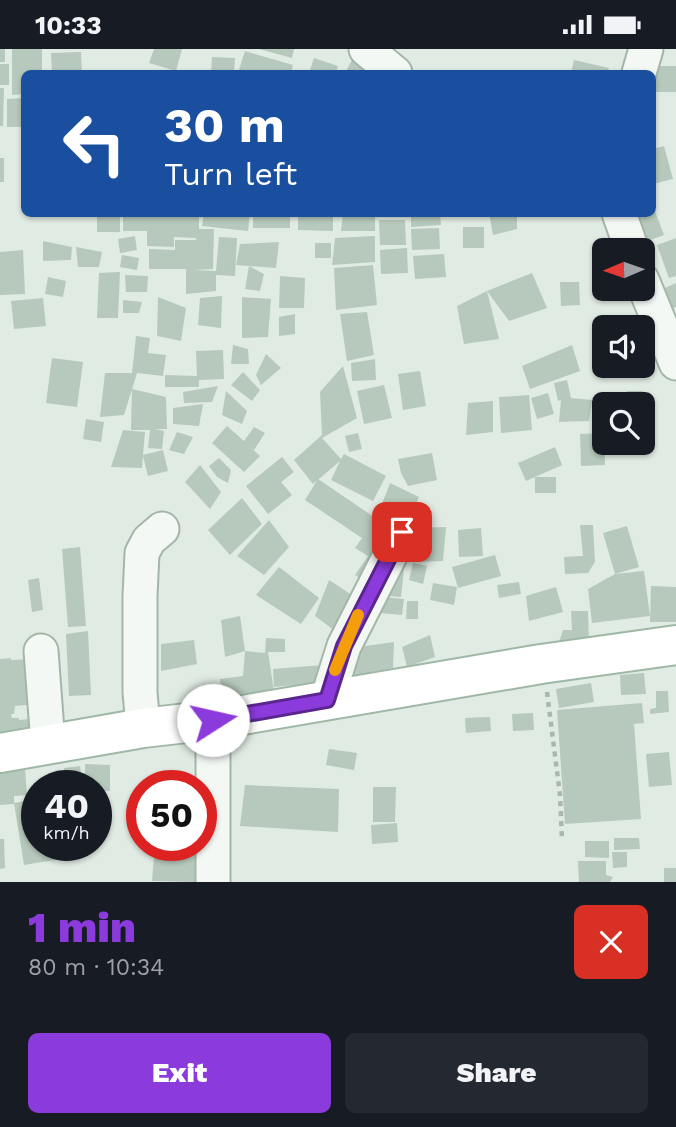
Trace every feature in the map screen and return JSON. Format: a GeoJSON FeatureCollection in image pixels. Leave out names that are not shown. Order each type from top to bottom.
{"type":"FeatureCollection","features":[{"type":"Feature","properties":{"kind":"main road"},"geometry":{"type":"LineString","coordinates":[[0,753],[143,728],[213,720],[544,664],[676,645]]}},
{"type":"Feature","properties":{"kind":"street"},"geometry":{"type":"LineString","coordinates":[[366,49],[392,70]]}},
{"type":"Feature","properties":{"kind":"street"},"geometry":{"type":"LineString","coordinates":[[640,70],[646,49]]}},
{"type":"Feature","properties":{"kind":"street"},"geometry":{"type":"LineString","coordinates":[[620,217],[627,238]]}},
{"type":"Feature","properties":{"kind":"street"},"geometry":{"type":"LineString","coordinates":[[651,301],[676,363]]}},
{"type":"Feature","properties":{"kind":"street"},"geometry":{"type":"LineString","coordinates":[[143,728],[139,692],[142,553],[149,540],[162,529]]}},
{"type":"Feature","properties":{"kind":"street"},"geometry":{"type":"LineString","coordinates":[[327,700],[344,646],[402,532]]}},
{"type":"Feature","properties":{"kind":"street"},"geometry":{"type":"LineString","coordinates":[[41,651],[48,744]]}},
{"type":"Feature","properties":{"kind":"street"},"geometry":{"type":"LineString","coordinates":[[213,720],[213,882]]}},
{"type":"Feature","properties":{"kind":"path"},"geometry":{"type":"LineString","coordinates":[[544,664],[560,795],[562,839]]}},
{"type":"Feature","properties":{"kind":"building"},"geometry":{"type":"Polygon","coordinates":[[[0,49],[5,49],[5,62],[0,62],[0,49]]]}},
{"type":"Feature","properties":{"kind":"building"},"geometry":{"type":"Polygon","coordinates":[[[12,49],[42,49],[42,70],[21,70],[21,94],[12,95],[12,49]]]}},
{"type":"Feature","properties":{"kind":"building"},"geometry":{"type":"Polygon","coordinates":[[[154,49],[182,49],[176,70],[149,63],[154,49]]]}},
{"type":"Feature","properties":{"kind":"building"},"geometry":{"type":"Polygon","coordinates":[[[259,49],[294,49],[292,58],[259,49]]]}},
{"type":"Feature","properties":{"kind":"building"},"geometry":{"type":"Polygon","coordinates":[[[245,51],[293,65],[292,70],[239,70],[245,51]]]}},
{"type":"Feature","properties":{"kind":"building"},"geometry":{"type":"Polygon","coordinates":[[[81,52],[82,70],[52,70],[51,53],[81,52]]]}},
{"type":"Feature","properties":{"kind":"building"},"geometry":{"type":"Polygon","coordinates":[[[212,57],[235,58],[234,70],[211,70],[212,57]]]}},
{"type":"Feature","properties":{"kind":"building"},"geometry":{"type":"Polygon","coordinates":[[[314,58],[338,66],[337,70],[310,70],[314,58]]]}},
{"type":"Feature","properties":{"kind":"building"},"geometry":{"type":"Polygon","coordinates":[[[352,60],[373,70],[347,70],[352,60]]]}},
{"type":"Feature","properties":{"kind":"building"},"geometry":{"type":"Polygon","coordinates":[[[574,60],[609,68],[608,70],[572,70],[574,60]]]}},
{"type":"Feature","properties":{"kind":"building"},"geometry":{"type":"Polygon","coordinates":[[[0,64],[9,64],[9,85],[0,85],[0,64]]]}},
{"type":"Feature","properties":{"kind":"building"},"geometry":{"type":"Polygon","coordinates":[[[653,66],[676,66],[676,92],[656,92],[656,70],[653,70],[653,66]]]}},
{"type":"Feature","properties":{"kind":"building"},"geometry":{"type":"Polygon","coordinates":[[[0,88],[4,88],[3,126],[0,126],[0,88]]]}},
{"type":"Feature","properties":{"kind":"building"},"geometry":{"type":"Polygon","coordinates":[[[21,98],[21,127],[7,127],[7,99],[21,98]]]}},
{"type":"Feature","properties":{"kind":"building"},"geometry":{"type":"Polygon","coordinates":[[[664,146],[673,179],[656,183],[656,148],[664,146]]]}},
{"type":"Feature","properties":{"kind":"building"},"geometry":{"type":"Polygon","coordinates":[[[0,158],[4,158],[4,182],[0,182],[0,158]]]}},
{"type":"Feature","properties":{"kind":"building"},"geometry":{"type":"Polygon","coordinates":[[[656,214],[664,235],[655,238],[640,238],[633,218],[656,217],[656,214]]]}},
{"type":"Feature","properties":{"kind":"building"},"geometry":{"type":"Polygon","coordinates":[[[97,217],[120,217],[120,232],[97,232],[97,217]]]}},
{"type":"Feature","properties":{"kind":"building"},"geometry":{"type":"Polygon","coordinates":[[[123,217],[199,217],[199,229],[214,229],[213,269],[193,270],[216,271],[219,237],[237,238],[235,276],[216,275],[216,291],[186,294],[186,269],[149,269],[149,249],[175,250],[175,240],[196,238],[174,237],[174,247],[147,246],[147,231],[123,231],[123,217]]]}},
{"type":"Feature","properties":{"kind":"building"},"geometry":{"type":"Polygon","coordinates":[[[203,217],[250,217],[248,231],[202,226],[203,217]]]}},
{"type":"Feature","properties":{"kind":"building"},"geometry":{"type":"Polygon","coordinates":[[[253,217],[290,217],[290,228],[253,228],[253,217]]]}},
{"type":"Feature","properties":{"kind":"building"},"geometry":{"type":"Polygon","coordinates":[[[298,217],[333,217],[333,231],[298,230],[298,217]]]}},
{"type":"Feature","properties":{"kind":"building"},"geometry":{"type":"Polygon","coordinates":[[[343,217],[375,217],[375,231],[341,231],[343,217]]]}},
{"type":"Feature","properties":{"kind":"building"},"geometry":{"type":"Polygon","coordinates":[[[411,217],[440,217],[441,225],[411,227],[411,217]]]}},
{"type":"Feature","properties":{"kind":"building"},"geometry":{"type":"Polygon","coordinates":[[[490,217],[517,217],[517,229],[493,235],[490,217]]]}},
{"type":"Feature","properties":{"kind":"building"},"geometry":{"type":"Polygon","coordinates":[[[379,220],[405,220],[406,245],[380,245],[379,220]]]}},
{"type":"Feature","properties":{"kind":"building"},"geometry":{"type":"Polygon","coordinates":[[[463,227],[484,227],[484,248],[463,248],[463,227]]]}},
{"type":"Feature","properties":{"kind":"building"},"geometry":{"type":"Polygon","coordinates":[[[439,228],[440,249],[412,250],[411,229],[439,228]]]}},
{"type":"Feature","properties":{"kind":"building"},"geometry":{"type":"Polygon","coordinates":[[[135,236],[137,250],[120,253],[118,239],[135,236]]]}},
{"type":"Feature","properties":{"kind":"building"},"geometry":{"type":"Polygon","coordinates":[[[375,236],[375,262],[332,265],[335,238],[375,236]]]}},
{"type":"Feature","properties":{"kind":"building"},"geometry":{"type":"Polygon","coordinates":[[[676,238],[676,276],[669,278],[657,245],[676,238]]]}},
{"type":"Feature","properties":{"kind":"building"},"geometry":{"type":"Polygon","coordinates":[[[43,241],[72,247],[71,260],[43,261],[43,241]]]}},
{"type":"Feature","properties":{"kind":"building"},"geometry":{"type":"Polygon","coordinates":[[[279,242],[276,268],[236,265],[240,244],[279,242]]]}},
{"type":"Feature","properties":{"kind":"building"},"geometry":{"type":"Polygon","coordinates":[[[315,243],[331,243],[331,258],[315,258],[315,243]]]}},
{"type":"Feature","properties":{"kind":"building"},"geometry":{"type":"Polygon","coordinates":[[[76,247],[102,252],[99,267],[78,267],[76,247]]]}},
{"type":"Feature","properties":{"kind":"building"},"geometry":{"type":"Polygon","coordinates":[[[407,248],[408,273],[381,274],[380,250],[407,248]]]}},
{"type":"Feature","properties":{"kind":"building"},"geometry":{"type":"Polygon","coordinates":[[[23,250],[25,294],[0,295],[0,252],[23,250]]]}},
{"type":"Feature","properties":{"kind":"building"},"geometry":{"type":"Polygon","coordinates":[[[444,254],[446,277],[415,279],[413,256],[444,254]]]}},
{"type":"Feature","properties":{"kind":"building"},"geometry":{"type":"Polygon","coordinates":[[[122,255],[139,258],[137,270],[120,267],[122,255]]]}},
{"type":"Feature","properties":{"kind":"building"},"geometry":{"type":"Polygon","coordinates":[[[373,265],[377,305],[336,310],[334,268],[373,265]]]}},
{"type":"Feature","properties":{"kind":"building"},"geometry":{"type":"Polygon","coordinates":[[[249,266],[264,274],[260,291],[245,289],[249,266]]]}},
{"type":"Feature","properties":{"kind":"building"},"geometry":{"type":"Polygon","coordinates":[[[120,272],[118,318],[97,318],[99,273],[120,272]]]}},
{"type":"Feature","properties":{"kind":"building"},"geometry":{"type":"Polygon","coordinates":[[[532,273],[547,308],[509,321],[487,291],[532,273]]]}},
{"type":"Feature","properties":{"kind":"building"},"geometry":{"type":"Polygon","coordinates":[[[125,275],[148,276],[147,292],[126,292],[125,275]]]}},
{"type":"Feature","properties":{"kind":"building"},"geometry":{"type":"Polygon","coordinates":[[[280,276],[305,278],[304,308],[279,308],[280,276]]]}},
{"type":"Feature","properties":{"kind":"building"},"geometry":{"type":"Polygon","coordinates":[[[48,277],[66,281],[63,297],[45,294],[48,277]]]}},
{"type":"Feature","properties":{"kind":"building"},"geometry":{"type":"Polygon","coordinates":[[[560,282],[579,282],[580,305],[561,306],[560,282]]]}},
{"type":"Feature","properties":{"kind":"building"},"geometry":{"type":"Polygon","coordinates":[[[676,283],[676,307],[673,308],[665,288],[676,283]]]}},
{"type":"Feature","properties":{"kind":"building"},"geometry":{"type":"Polygon","coordinates":[[[487,291],[499,339],[464,344],[457,306],[487,291]]]}},
{"type":"Feature","properties":{"kind":"building"},"geometry":{"type":"Polygon","coordinates":[[[222,296],[221,328],[198,325],[200,298],[222,296]]]}},
{"type":"Feature","properties":{"kind":"building"},"geometry":{"type":"Polygon","coordinates":[[[158,297],[186,308],[181,341],[157,336],[158,297]]]}},
{"type":"Feature","properties":{"kind":"building"},"geometry":{"type":"Polygon","coordinates":[[[242,297],[271,299],[268,337],[242,338],[242,297]]]}},
{"type":"Feature","properties":{"kind":"building"},"geometry":{"type":"Polygon","coordinates":[[[43,298],[46,326],[14,329],[11,301],[43,298]]]}},
{"type":"Feature","properties":{"kind":"building"},"geometry":{"type":"Polygon","coordinates":[[[123,300],[142,302],[139,313],[123,313],[123,300]]]}},
{"type":"Feature","properties":{"kind":"building"},"geometry":{"type":"Polygon","coordinates":[[[367,312],[374,355],[347,361],[340,314],[367,312]]]}},
{"type":"Feature","properties":{"kind":"building"},"geometry":{"type":"Polygon","coordinates":[[[295,314],[295,334],[279,336],[279,317],[295,314]]]}},
{"type":"Feature","properties":{"kind":"building"},"geometry":{"type":"Polygon","coordinates":[[[136,336],[150,338],[148,353],[166,355],[163,376],[137,373],[124,415],[100,417],[105,373],[132,373],[136,336]]]}},
{"type":"Feature","properties":{"kind":"building"},"geometry":{"type":"Polygon","coordinates":[[[233,345],[248,349],[249,364],[231,364],[233,345]]]}},
{"type":"Feature","properties":{"kind":"building"},"geometry":{"type":"Polygon","coordinates":[[[572,345],[580,371],[530,389],[522,366],[572,345]]]}},
{"type":"Feature","properties":{"kind":"building"},"geometry":{"type":"Polygon","coordinates":[[[223,350],[224,379],[199,380],[199,387],[165,387],[165,375],[197,376],[196,351],[223,350]]]}},
{"type":"Feature","properties":{"kind":"building"},"geometry":{"type":"Polygon","coordinates":[[[266,354],[281,368],[261,385],[256,375],[266,354]]]}},
{"type":"Feature","properties":{"kind":"building"},"geometry":{"type":"Polygon","coordinates":[[[52,358],[83,362],[77,407],[46,403],[52,358]]]}},
{"type":"Feature","properties":{"kind":"building"},"geometry":{"type":"Polygon","coordinates":[[[375,359],[376,380],[352,381],[351,363],[375,359]]]}},
{"type":"Feature","properties":{"kind":"building"},"geometry":{"type":"Polygon","coordinates":[[[343,366],[357,418],[322,438],[341,459],[344,454],[386,476],[373,501],[331,480],[340,461],[313,484],[294,460],[322,435],[320,392],[343,366]]]}},
{"type":"Feature","properties":{"kind":"building"},"geometry":{"type":"Polygon","coordinates":[[[420,371],[426,406],[403,410],[398,374],[420,371]]]}},
{"type":"Feature","properties":{"kind":"building"},"geometry":{"type":"Polygon","coordinates":[[[243,372],[260,390],[252,401],[231,385],[243,372]]]}},
{"type":"Feature","properties":{"kind":"building"},"geometry":{"type":"Polygon","coordinates":[[[567,380],[571,398],[592,400],[589,421],[559,422],[561,400],[558,401],[554,383],[567,380]]]}},
{"type":"Feature","properties":{"kind":"building"},"geometry":{"type":"Polygon","coordinates":[[[384,385],[392,418],[364,424],[357,391],[384,385]]]}},
{"type":"Feature","properties":{"kind":"building"},"geometry":{"type":"Polygon","coordinates":[[[218,386],[212,402],[184,403],[183,392],[218,386]]]}},
{"type":"Feature","properties":{"kind":"building"},"geometry":{"type":"Polygon","coordinates":[[[132,389],[166,397],[167,429],[155,429],[164,431],[162,449],[148,448],[150,430],[131,430],[132,389]]]}},
{"type":"Feature","properties":{"kind":"building"},"geometry":{"type":"Polygon","coordinates":[[[226,391],[247,411],[242,424],[222,415],[226,391]]]}},
{"type":"Feature","properties":{"kind":"building"},"geometry":{"type":"Polygon","coordinates":[[[548,393],[554,414],[537,419],[531,398],[548,393]]]}},
{"type":"Feature","properties":{"kind":"building"},"geometry":{"type":"Polygon","coordinates":[[[529,395],[532,430],[501,433],[499,397],[529,395]]]}},
{"type":"Feature","properties":{"kind":"building"},"geometry":{"type":"Polygon","coordinates":[[[493,401],[493,432],[466,435],[468,403],[493,401]]]}},
{"type":"Feature","properties":{"kind":"building"},"geometry":{"type":"Polygon","coordinates":[[[203,404],[199,426],[173,424],[173,408],[203,404]]]}},
{"type":"Feature","properties":{"kind":"building"},"geometry":{"type":"Polygon","coordinates":[[[86,419],[104,422],[101,442],[83,439],[86,419]]]}},
{"type":"Feature","properties":{"kind":"building"},"geometry":{"type":"Polygon","coordinates":[[[227,426],[244,441],[254,427],[265,433],[254,450],[249,446],[260,456],[244,472],[212,443],[227,426]]]}},
{"type":"Feature","properties":{"kind":"building"},"geometry":{"type":"Polygon","coordinates":[[[123,430],[145,432],[143,455],[163,450],[168,471],[148,476],[143,456],[142,468],[111,467],[123,430]]]}},
{"type":"Feature","properties":{"kind":"building"},"geometry":{"type":"Polygon","coordinates":[[[177,432],[193,437],[184,454],[169,450],[177,432]]]}},
{"type":"Feature","properties":{"kind":"building"},"geometry":{"type":"Polygon","coordinates":[[[358,433],[362,449],[349,452],[345,436],[358,433]]]}},
{"type":"Feature","properties":{"kind":"building"},"geometry":{"type":"Polygon","coordinates":[[[580,434],[592,434],[592,455],[605,455],[605,465],[581,466],[580,434]]]}},
{"type":"Feature","properties":{"kind":"building"},"geometry":{"type":"Polygon","coordinates":[[[555,447],[562,465],[526,481],[518,463],[555,447]]]}},
{"type":"Feature","properties":{"kind":"building"},"geometry":{"type":"Polygon","coordinates":[[[432,453],[437,480],[408,486],[398,459],[432,453]]]}},
{"type":"Feature","properties":{"kind":"building"},"geometry":{"type":"Polygon","coordinates":[[[282,457],[294,472],[281,482],[292,495],[268,514],[246,486],[282,457]]]}},
{"type":"Feature","properties":{"kind":"building"},"geometry":{"type":"Polygon","coordinates":[[[219,458],[231,470],[228,483],[217,477],[209,466],[219,458]]]}},
{"type":"Feature","properties":{"kind":"building"},"geometry":{"type":"Polygon","coordinates":[[[200,465],[221,492],[210,509],[185,482],[200,465]]]}},
{"type":"Feature","properties":{"kind":"building"},"geometry":{"type":"Polygon","coordinates":[[[535,477],[556,477],[556,493],[535,493],[535,477]]]}},
{"type":"Feature","properties":{"kind":"building"},"geometry":{"type":"Polygon","coordinates":[[[318,479],[393,530],[362,579],[355,575],[368,556],[355,548],[362,538],[305,500],[318,479]]]}},
{"type":"Feature","properties":{"kind":"building"},"geometry":{"type":"Polygon","coordinates":[[[390,483],[419,497],[403,530],[377,517],[390,483]]]}},
{"type":"Feature","properties":{"kind":"building"},"geometry":{"type":"Polygon","coordinates":[[[242,498],[262,524],[230,555],[208,530],[242,498]]]}},
{"type":"Feature","properties":{"kind":"building"},"geometry":{"type":"Polygon","coordinates":[[[269,520],[289,547],[264,575],[237,556],[269,520]]]}},
{"type":"Feature","properties":{"kind":"building"},"geometry":{"type":"Polygon","coordinates":[[[580,525],[593,525],[595,562],[588,573],[565,574],[564,557],[583,556],[580,525]]]}},
{"type":"Feature","properties":{"kind":"building"},"geometry":{"type":"Polygon","coordinates":[[[627,526],[639,567],[615,574],[603,533],[627,526]]]}},
{"type":"Feature","properties":{"kind":"building"},"geometry":{"type":"Polygon","coordinates":[[[446,527],[443,561],[409,562],[408,528],[446,527]]]}},
{"type":"Feature","properties":{"kind":"building"},"geometry":{"type":"Polygon","coordinates":[[[481,528],[483,556],[459,557],[458,530],[481,528]]]}},
{"type":"Feature","properties":{"kind":"building"},"geometry":{"type":"Polygon","coordinates":[[[80,547],[86,626],[68,627],[62,549],[80,547]]]}},
{"type":"Feature","properties":{"kind":"building"},"geometry":{"type":"Polygon","coordinates":[[[393,550],[406,551],[401,597],[389,596],[393,550]]]}},
{"type":"Feature","properties":{"kind":"building"},"geometry":{"type":"Polygon","coordinates":[[[495,555],[501,576],[458,588],[452,567],[495,555]]]}},
{"type":"Feature","properties":{"kind":"building"},"geometry":{"type":"Polygon","coordinates":[[[413,563],[427,566],[423,584],[409,580],[413,563]]]}},
{"type":"Feature","properties":{"kind":"building"},"geometry":{"type":"Polygon","coordinates":[[[279,567],[319,598],[301,624],[256,595],[279,567]]]}},
{"type":"Feature","properties":{"kind":"building"},"geometry":{"type":"Polygon","coordinates":[[[644,571],[650,616],[592,623],[588,589],[615,574],[644,571]]]}},
{"type":"Feature","properties":{"kind":"building"},"geometry":{"type":"Polygon","coordinates":[[[39,578],[43,610],[32,612],[28,580],[39,578]]]}},
{"type":"Feature","properties":{"kind":"building"},"geometry":{"type":"Polygon","coordinates":[[[329,580],[358,599],[339,634],[315,616],[329,580]]]}},
{"type":"Feature","properties":{"kind":"building"},"geometry":{"type":"Polygon","coordinates":[[[519,582],[521,594],[499,598],[497,585],[519,582]]]}},
{"type":"Feature","properties":{"kind":"building"},"geometry":{"type":"Polygon","coordinates":[[[433,583],[457,587],[454,605],[430,600],[433,583]]]}},
{"type":"Feature","properties":{"kind":"building"},"geometry":{"type":"Polygon","coordinates":[[[651,586],[676,587],[676,622],[650,622],[651,586]]]}},
{"type":"Feature","properties":{"kind":"building"},"geometry":{"type":"Polygon","coordinates":[[[556,587],[563,612],[529,621],[526,596],[556,587]]]}},
{"type":"Feature","properties":{"kind":"building"},"geometry":{"type":"Polygon","coordinates":[[[372,596],[404,599],[402,615],[370,612],[372,596]]]}},
{"type":"Feature","properties":{"kind":"building"},"geometry":{"type":"Polygon","coordinates":[[[407,601],[418,601],[418,619],[406,619],[407,601]]]}},
{"type":"Feature","properties":{"kind":"building"},"geometry":{"type":"Polygon","coordinates":[[[571,611],[588,611],[589,644],[558,645],[563,630],[572,630],[571,611]]]}},
{"type":"Feature","properties":{"kind":"building"},"geometry":{"type":"Polygon","coordinates":[[[240,616],[245,651],[225,657],[221,620],[240,616]]]}},
{"type":"Feature","properties":{"kind":"building"},"geometry":{"type":"Polygon","coordinates":[[[88,631],[91,695],[69,696],[66,634],[88,631]]]}},
{"type":"Feature","properties":{"kind":"building"},"geometry":{"type":"Polygon","coordinates":[[[430,635],[435,657],[407,667],[402,647],[430,635]]]}},
{"type":"Feature","properties":{"kind":"building"},"geometry":{"type":"Polygon","coordinates":[[[266,638],[285,639],[285,652],[268,652],[274,691],[222,695],[220,679],[243,676],[245,651],[265,653],[266,638]]]}},
{"type":"Feature","properties":{"kind":"building"},"geometry":{"type":"Polygon","coordinates":[[[194,640],[197,664],[161,671],[161,644],[194,640]]]}},
{"type":"Feature","properties":{"kind":"building"},"geometry":{"type":"Polygon","coordinates":[[[394,642],[393,668],[348,677],[351,648],[394,642]]]}},
{"type":"Feature","properties":{"kind":"building"},"geometry":{"type":"Polygon","coordinates":[[[0,659],[35,659],[38,704],[15,706],[14,714],[11,714],[12,718],[19,720],[43,718],[44,741],[19,730],[0,732],[0,659]]]}},
{"type":"Feature","properties":{"kind":"building"},"geometry":{"type":"Polygon","coordinates":[[[323,665],[325,682],[274,687],[273,669],[323,665]]]}},
{"type":"Feature","properties":{"kind":"building"},"geometry":{"type":"Polygon","coordinates":[[[644,673],[646,694],[621,695],[620,675],[644,673]]]}},
{"type":"Feature","properties":{"kind":"building"},"geometry":{"type":"Polygon","coordinates":[[[591,683],[594,702],[559,708],[556,689],[591,683]]]}},
{"type":"Feature","properties":{"kind":"building"},"geometry":{"type":"Polygon","coordinates":[[[656,691],[668,691],[669,712],[650,714],[650,709],[656,708],[656,691]]]}},
{"type":"Feature","properties":{"kind":"building"},"geometry":{"type":"Polygon","coordinates":[[[642,703],[644,723],[634,724],[641,819],[565,824],[557,710],[642,703]]]}},
{"type":"Feature","properties":{"kind":"building"},"geometry":{"type":"Polygon","coordinates":[[[533,713],[534,730],[513,731],[512,714],[533,713]]]}},
{"type":"Feature","properties":{"kind":"building"},"geometry":{"type":"Polygon","coordinates":[[[490,717],[491,731],[466,733],[465,718],[490,717]]]}},
{"type":"Feature","properties":{"kind":"building"},"geometry":{"type":"Polygon","coordinates":[[[329,749],[357,753],[354,770],[326,765],[329,749]]]}},
{"type":"Feature","properties":{"kind":"building"},"geometry":{"type":"Polygon","coordinates":[[[669,752],[672,785],[649,787],[646,754],[669,752]]]}},
{"type":"Feature","properties":{"kind":"building"},"geometry":{"type":"Polygon","coordinates":[[[85,764],[110,765],[110,770],[85,770],[85,764]]]}},
{"type":"Feature","properties":{"kind":"building"},"geometry":{"type":"Polygon","coordinates":[[[80,766],[81,770],[64,770],[80,766]]]}},
{"type":"Feature","properties":{"kind":"building"},"geometry":{"type":"Polygon","coordinates":[[[25,769],[21,770],[21,795],[14,796],[14,804],[0,805],[0,772],[25,769]]]}},
{"type":"Feature","properties":{"kind":"building"},"geometry":{"type":"Polygon","coordinates":[[[245,785],[339,789],[338,832],[240,826],[245,785]]]}},
{"type":"Feature","properties":{"kind":"building"},"geometry":{"type":"Polygon","coordinates":[[[373,787],[396,787],[395,822],[373,822],[373,787]]]}},
{"type":"Feature","properties":{"kind":"building"},"geometry":{"type":"Polygon","coordinates":[[[21,802],[21,846],[14,803],[21,802]]]}},
{"type":"Feature","properties":{"kind":"building"},"geometry":{"type":"Polygon","coordinates":[[[397,823],[398,842],[372,844],[371,825],[397,823]]]}},
{"type":"Feature","properties":{"kind":"building"},"geometry":{"type":"Polygon","coordinates":[[[614,838],[639,838],[640,849],[614,850],[614,838]]]}},
{"type":"Feature","properties":{"kind":"building"},"geometry":{"type":"Polygon","coordinates":[[[0,839],[4,839],[5,868],[0,869],[0,839]]]}},
{"type":"Feature","properties":{"kind":"building"},"geometry":{"type":"Polygon","coordinates":[[[585,841],[609,841],[609,858],[585,857],[585,841]]]}},
{"type":"Feature","properties":{"kind":"building"},"geometry":{"type":"Polygon","coordinates":[[[612,852],[627,852],[627,867],[613,868],[612,852]]]}},
{"type":"Feature","properties":{"kind":"building"},"geometry":{"type":"Polygon","coordinates":[[[23,861],[48,861],[24,865],[23,861]]]}},
{"type":"Feature","properties":{"kind":"building"},"geometry":{"type":"Polygon","coordinates":[[[154,861],[197,861],[196,882],[152,881],[154,861]]]}},
{"type":"Feature","properties":{"kind":"building"},"geometry":{"type":"Polygon","coordinates":[[[578,861],[606,861],[606,875],[613,877],[610,882],[579,882],[578,861]]]}},
{"type":"Feature","properties":{"kind":"building"},"geometry":{"type":"Polygon","coordinates":[[[664,868],[676,868],[676,882],[664,882],[664,868]]]}},
{"type":"Feature","properties":{"kind":"slow traffic"},"geometry":{"type":"LineString","coordinates":[[335,670],[358,615]]}},
{"type":"Feature","properties":{"kind":"route"},"geometry":{"type":"LineString","coordinates":[[213,720],[327,700],[344,646],[402,532]]}}]}
